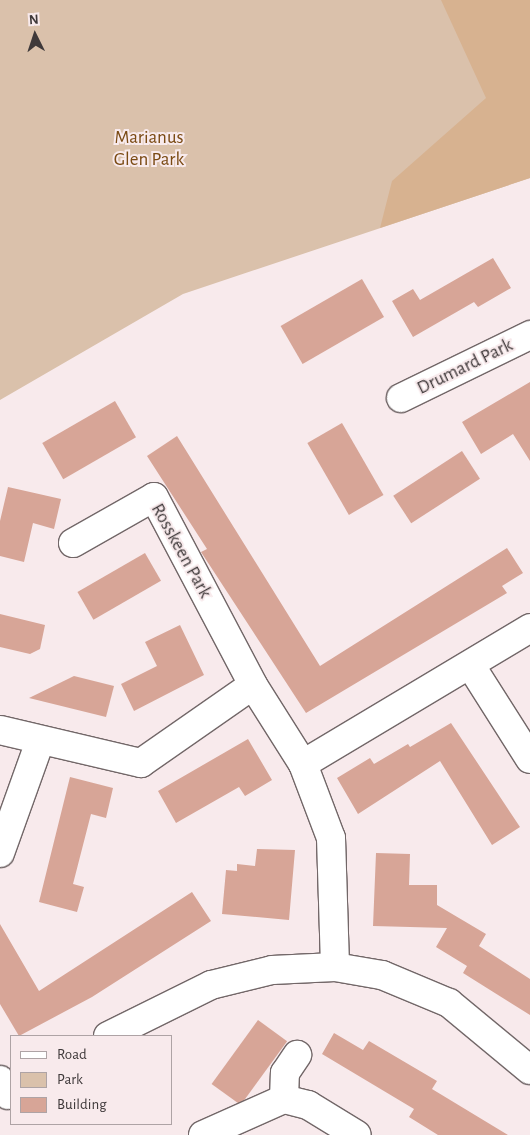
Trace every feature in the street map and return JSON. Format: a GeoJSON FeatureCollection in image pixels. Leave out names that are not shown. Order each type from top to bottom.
{"type":"FeatureCollection","features":[{"type":"Feature","properties":{"kind":"street","name":"Drumard Park"},"geometry":{"type":"LineString","coordinates":[[401,398],[530,335]]}},
{"type":"Feature","properties":{"kind":"street","name":"Rosskeen Park"},"geometry":{"type":"LineString","coordinates":[[73,543],[154,497],[253,685],[303,764],[332,838],[335,967]]}},
{"type":"Feature","properties":{"kind":"street"},"geometry":{"type":"LineString","coordinates":[[303,764],[471,666],[530,628]]}},
{"type":"Feature","properties":{"kind":"street"},"geometry":{"type":"LineString","coordinates":[[471,666],[530,759]]}},
{"type":"Feature","properties":{"kind":"street"},"geometry":{"type":"LineString","coordinates":[[0,730],[40,741],[141,763],[253,685]]}},
{"type":"Feature","properties":{"kind":"street"},"geometry":{"type":"LineString","coordinates":[[0,853],[40,741]]}},
{"type":"Feature","properties":{"kind":"street"},"geometry":{"type":"LineString","coordinates":[[110,1035],[211,985],[272,970],[335,967],[382,975],[449,1002],[530,1070]]}},
{"type":"Feature","properties":{"kind":"street"},"geometry":{"type":"LineString","coordinates":[[284,1099],[285,1073],[297,1055]]}},
{"type":"Feature","properties":{"kind":"street"},"geometry":{"type":"LineString","coordinates":[[203,1135],[284,1099],[308,1105],[356,1135]]}},
{"type":"Feature","properties":{"kind":"green space","name":"Marianus Glen Park"},"geometry":{"type":"Polygon","coordinates":[[[0,0],[530,0],[530,178],[183,294],[0,400],[0,0]]]}},
{"type":"Feature","properties":{"kind":"shaded area"},"geometry":{"type":"Polygon","coordinates":[[[441,0],[530,0],[530,178],[380,228],[392,181],[486,98],[441,0]]]}},
{"type":"Feature","properties":{"kind":"building"},"geometry":{"type":"Polygon","coordinates":[[[493,258],[511,288],[478,307],[474,302],[413,337],[392,301],[413,289],[420,300],[493,258]]]}},
{"type":"Feature","properties":{"kind":"building"},"geometry":{"type":"Polygon","coordinates":[[[362,279],[384,317],[303,364],[281,326],[362,279]]]}},
{"type":"Feature","properties":{"kind":"building"},"geometry":{"type":"Polygon","coordinates":[[[530,382],[530,461],[513,434],[481,454],[462,422],[530,382]]]}},
{"type":"Feature","properties":{"kind":"building"},"geometry":{"type":"Polygon","coordinates":[[[115,401],[136,437],[63,479],[42,443],[115,401]]]}},
{"type":"Feature","properties":{"kind":"building"},"geometry":{"type":"Polygon","coordinates":[[[342,423],[384,495],[349,515],[307,443],[342,423]]]}},
{"type":"Feature","properties":{"kind":"building"},"geometry":{"type":"Polygon","coordinates":[[[177,436],[320,666],[507,548],[523,573],[502,586],[507,593],[306,713],[201,552],[207,549],[147,456],[177,436]]]}},
{"type":"Feature","properties":{"kind":"building"},"geometry":{"type":"Polygon","coordinates":[[[462,451],[480,479],[411,523],[393,496],[462,451]]]}},
{"type":"Feature","properties":{"kind":"building"},"geometry":{"type":"Polygon","coordinates":[[[8,487],[61,499],[54,529],[33,523],[24,562],[0,556],[0,521],[8,487]]]}},
{"type":"Feature","properties":{"kind":"building"},"geometry":{"type":"Polygon","coordinates":[[[145,553],[161,581],[93,620],[77,592],[145,553]]]}},
{"type":"Feature","properties":{"kind":"building"},"geometry":{"type":"Polygon","coordinates":[[[0,614],[45,625],[40,649],[30,654],[0,647],[0,614]]]}},
{"type":"Feature","properties":{"kind":"building"},"geometry":{"type":"Polygon","coordinates":[[[180,625],[204,675],[134,711],[121,684],[157,666],[145,642],[180,625]]]}},
{"type":"Feature","properties":{"kind":"building"},"geometry":{"type":"Polygon","coordinates":[[[74,676],[114,686],[106,717],[29,698],[74,676]]]}},
{"type":"Feature","properties":{"kind":"building"},"geometry":{"type":"Polygon","coordinates":[[[451,723],[520,827],[492,845],[440,761],[358,814],[337,778],[370,758],[374,764],[408,744],[410,747],[451,723]]]}},
{"type":"Feature","properties":{"kind":"building"},"geometry":{"type":"Polygon","coordinates":[[[248,739],[272,780],[245,796],[239,787],[176,823],[158,791],[248,739]]]}},
{"type":"Feature","properties":{"kind":"building"},"geometry":{"type":"Polygon","coordinates":[[[70,777],[113,788],[106,818],[91,814],[73,884],[84,887],[77,912],[39,902],[70,777]]]}},
{"type":"Feature","properties":{"kind":"building"},"geometry":{"type":"Polygon","coordinates":[[[257,849],[295,850],[289,920],[222,914],[226,870],[237,871],[237,864],[255,866],[257,849]]]}},
{"type":"Feature","properties":{"kind":"building"},"geometry":{"type":"Polygon","coordinates":[[[376,853],[410,854],[409,885],[437,885],[437,905],[486,934],[479,946],[530,979],[530,1015],[463,973],[467,966],[436,947],[447,928],[373,926],[376,853]]]}},
{"type":"Feature","properties":{"kind":"building"},"geometry":{"type":"Polygon","coordinates":[[[192,892],[211,921],[92,997],[21,1035],[18,1035],[0,1004],[0,924],[39,991],[192,892]]]}},
{"type":"Feature","properties":{"kind":"building"},"geometry":{"type":"Polygon","coordinates":[[[258,1020],[287,1041],[241,1105],[212,1084],[258,1020]]]}},
{"type":"Feature","properties":{"kind":"building"},"geometry":{"type":"Polygon","coordinates":[[[334,1033],[363,1050],[369,1041],[437,1081],[432,1089],[508,1135],[438,1135],[409,1117],[414,1109],[322,1054],[334,1033]]]}}]}
